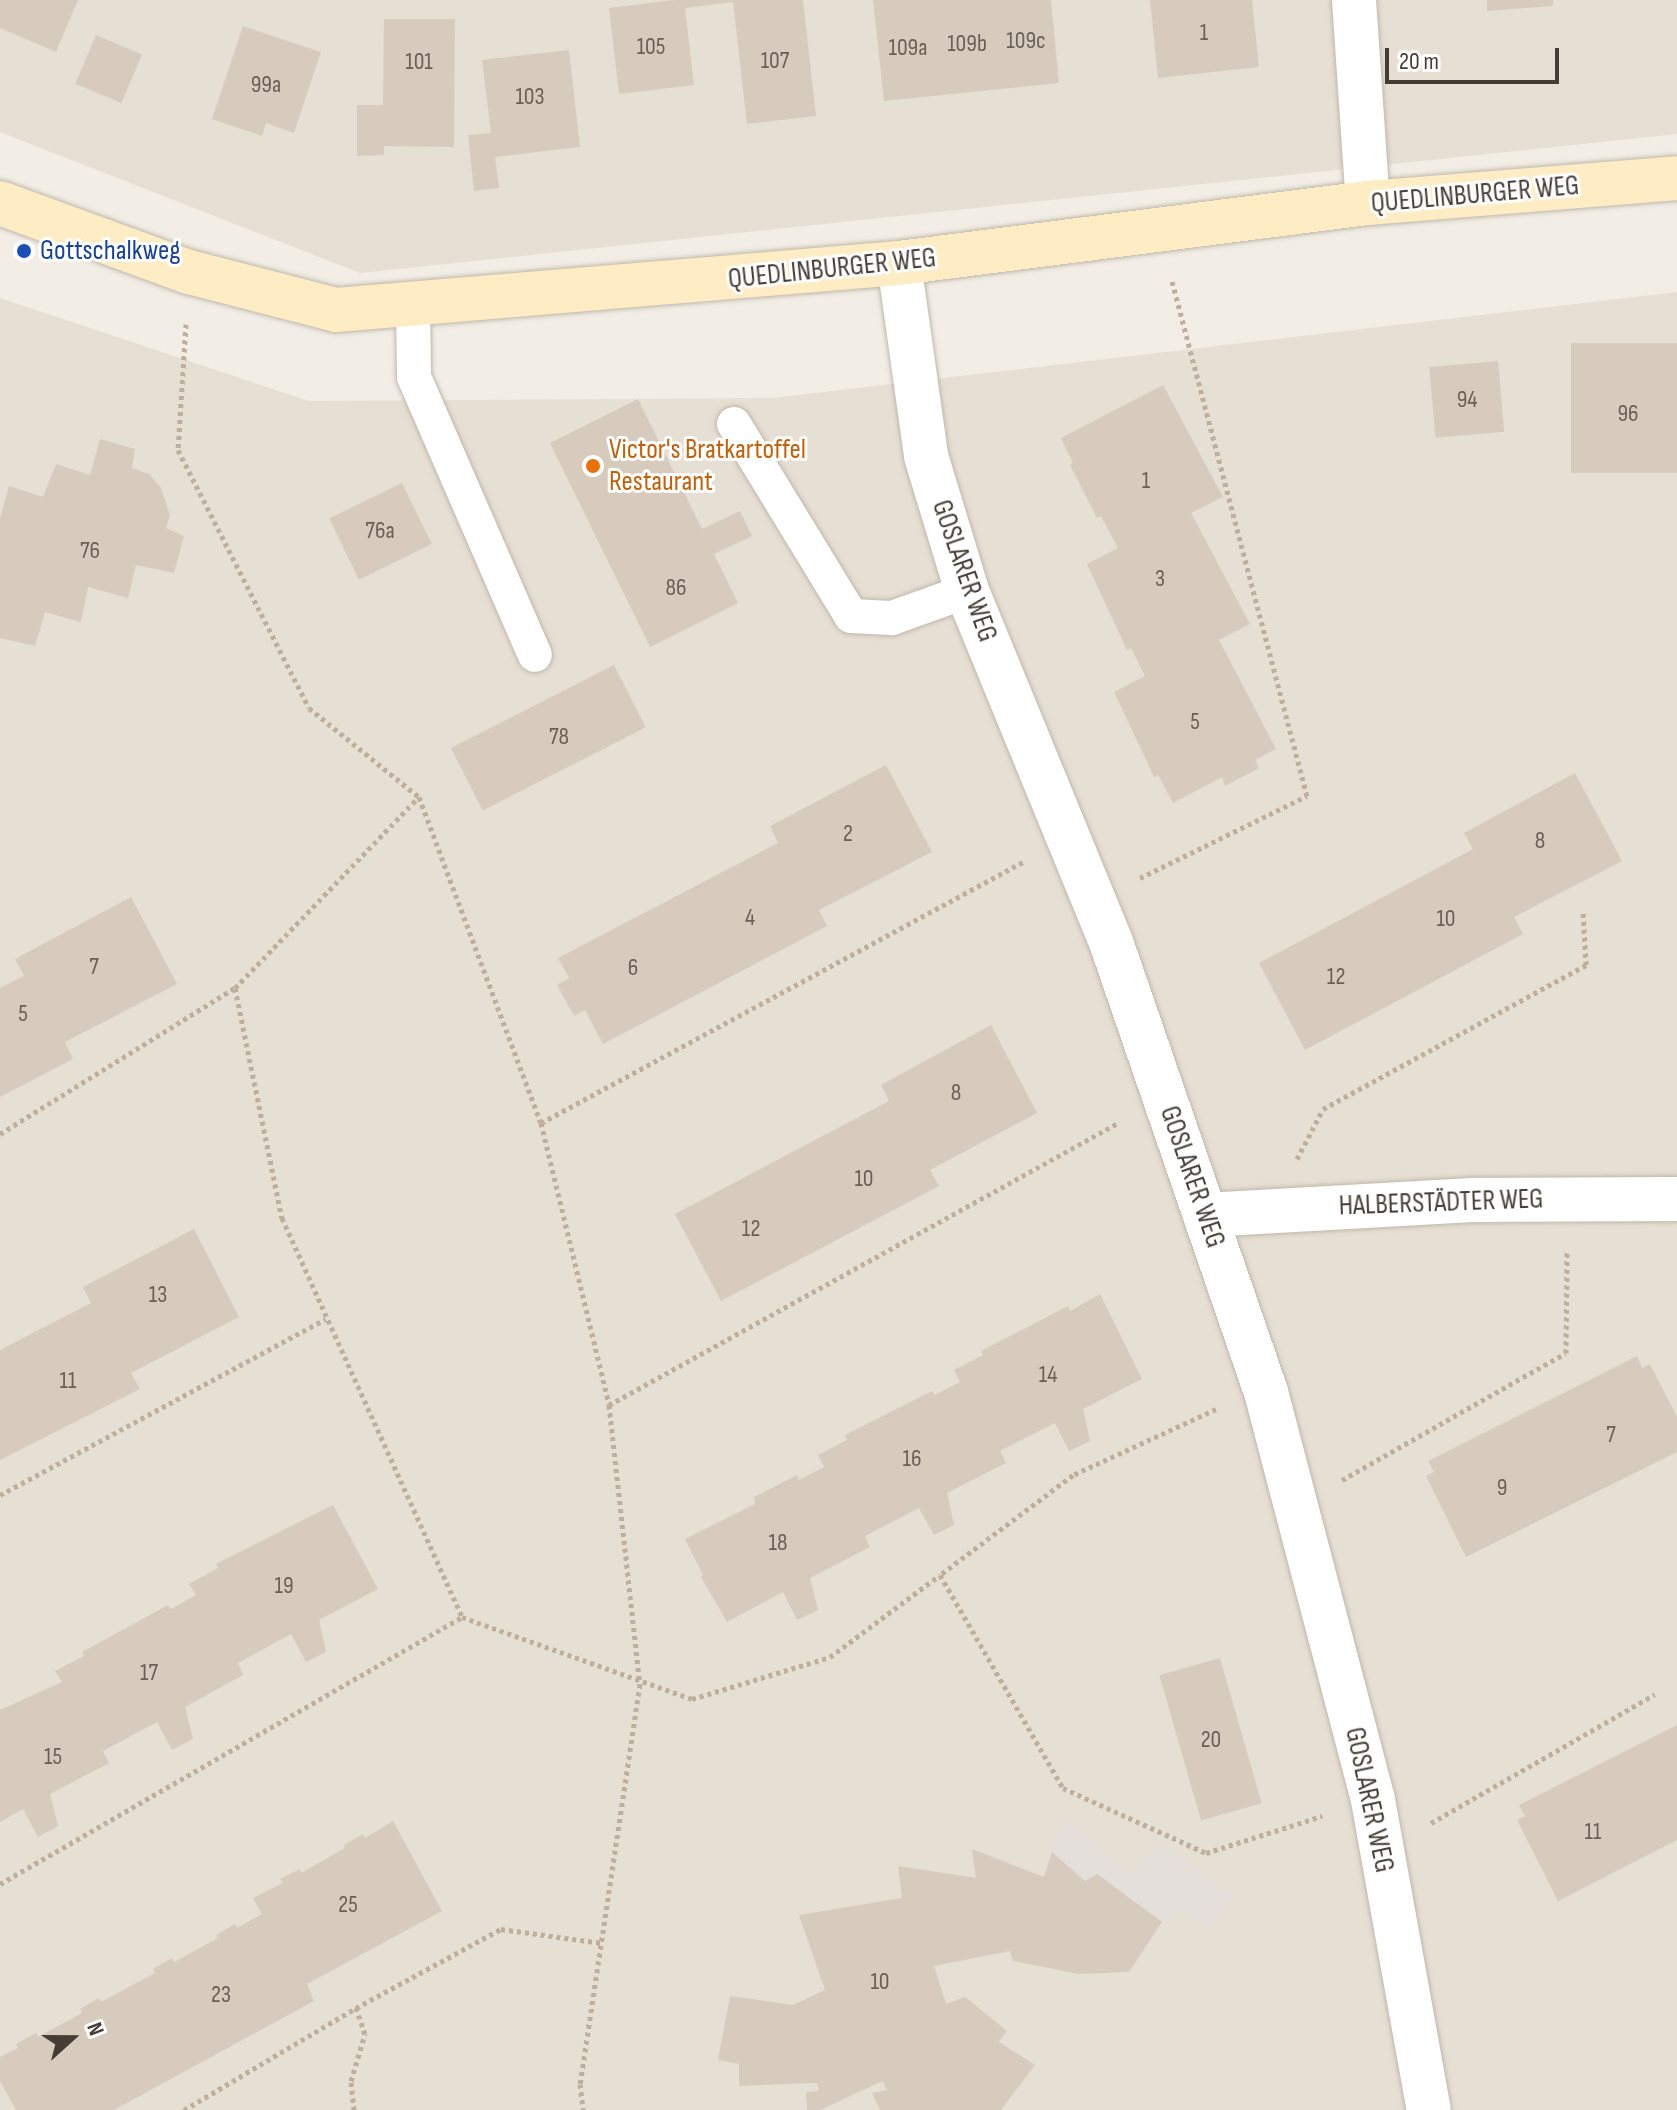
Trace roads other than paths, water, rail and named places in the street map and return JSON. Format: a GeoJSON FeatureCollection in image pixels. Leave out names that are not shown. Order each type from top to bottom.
{"type":"FeatureCollection","features":[{"type":"Feature","properties":{"kind":"street"},"geometry":{"type":"LineString","coordinates":[[1354,0],[1368,203]]}},
{"type":"Feature","properties":{"kind":"street","name":"QUEDLINBURGER WEG"},"geometry":{"type":"LineString","coordinates":[[0,203],[189,272],[336,310],[899,263],[1368,203],[1677,178]]}},
{"type":"Feature","properties":{"kind":"street","name":"GOSLARER WEG"},"geometry":{"type":"LineString","coordinates":[[899,263],[926,456],[967,591],[1066,839],[1111,942],[1266,1392],[1373,1800],[1429,2110]]}},
{"type":"Feature","properties":{"kind":"street","name":"HALBERSTÄDTER WEG"},"geometry":{"type":"LineString","coordinates":[[1205,1215],[1270,1209],[1677,1199]]}},
{"type":"Feature","properties":{"kind":"lane"},"geometry":{"type":"LineString","coordinates":[[413,304],[414,377],[535,655]]}},
{"type":"Feature","properties":{"kind":"lane"},"geometry":{"type":"LineString","coordinates":[[734,424],[851,616],[892,618],[967,591]]}},
{"type":"Feature","properties":{"kind":"place","name":"Gottschalkweg"},"geometry":{"type":"Point","coordinates":[24,251]}},
{"type":"Feature","properties":{"kind":"place","name":"Victor's Bratkartoffel Restaurant"},"geometry":{"type":"Point","coordinates":[593,466]}}]}
